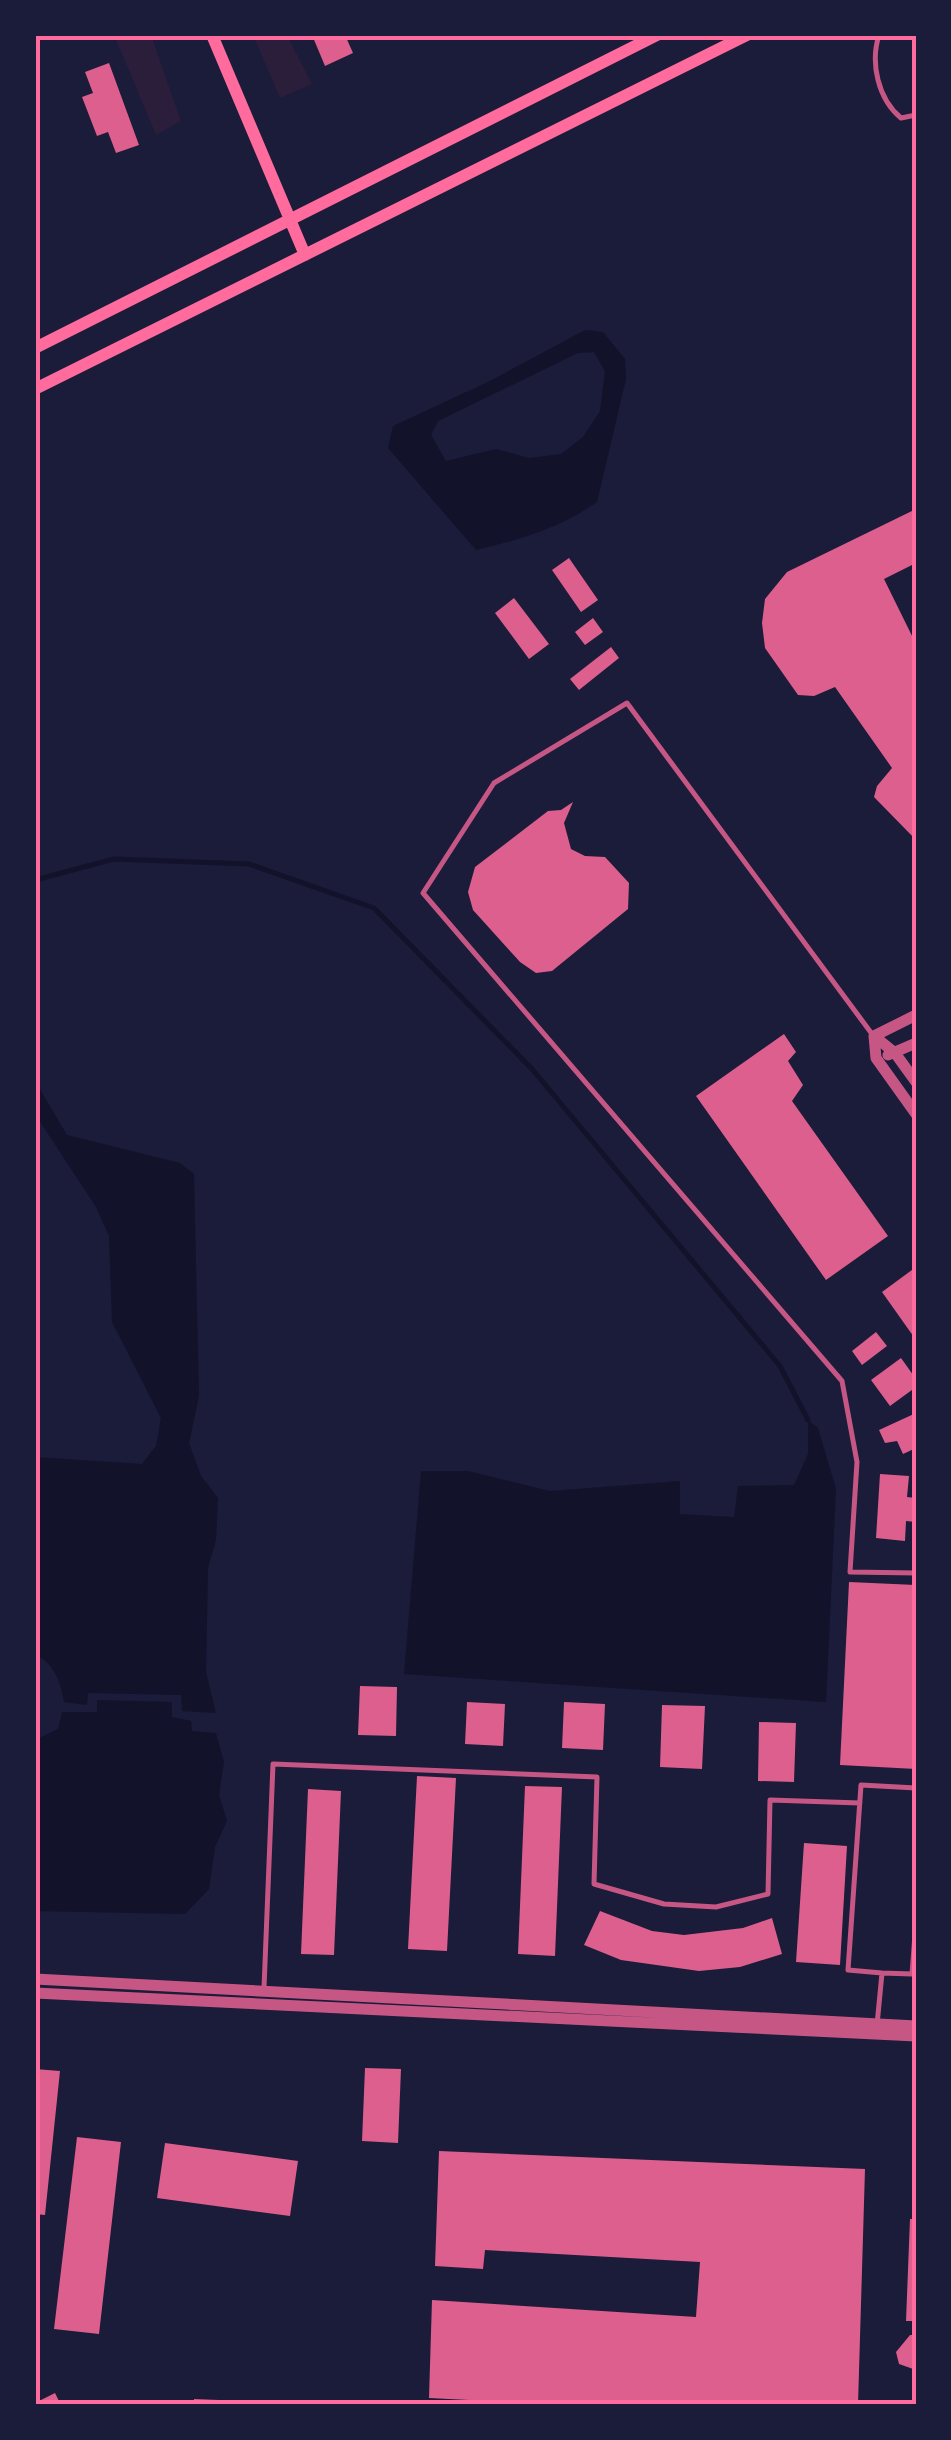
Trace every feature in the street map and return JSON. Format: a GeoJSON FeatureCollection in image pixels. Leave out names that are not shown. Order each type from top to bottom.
{"type":"FeatureCollection","features":[{"type":"Feature","properties":{"kind":"main road"},"geometry":{"type":"LineString","coordinates":[[212,35],[305,255]]}},
{"type":"Feature","properties":{"kind":"main road"},"geometry":{"type":"LineString","coordinates":[[35,348],[658,35]]}},
{"type":"Feature","properties":{"kind":"main road"},"geometry":{"type":"LineString","coordinates":[[35,389],[747,35]]}},
{"type":"Feature","properties":{"kind":"street"},"geometry":{"type":"LineString","coordinates":[[874,1036],[916,1015]]}},
{"type":"Feature","properties":{"kind":"street"},"geometry":{"type":"LineString","coordinates":[[874,1036],[896,1054],[916,1082]]}},
{"type":"Feature","properties":{"kind":"street"},"geometry":{"type":"LineString","coordinates":[[874,1036],[876,1058],[916,1114]]}},
{"type":"Feature","properties":{"kind":"street"},"geometry":{"type":"LineString","coordinates":[[876,1058],[896,1054],[916,1043]]}},
{"type":"Feature","properties":{"kind":"street"},"geometry":{"type":"LineString","coordinates":[[35,1979],[877,2029],[916,2036]]}},
{"type":"Feature","properties":{"kind":"street"},"geometry":{"type":"LineString","coordinates":[[35,1993],[877,2029],[916,2026]]}},
{"type":"Feature","properties":{"kind":"lane"},"geometry":{"type":"LineString","coordinates":[[878,35],[876,72],[888,107],[900,118],[916,115]]}},
{"type":"Feature","properties":{"kind":"lane"},"geometry":{"type":"LineString","coordinates":[[874,1036],[627,703],[494,783],[423,893],[842,1381],[857,1462],[850,1572],[916,1573]]}},
{"type":"Feature","properties":{"kind":"lane"},"geometry":{"type":"LineString","coordinates":[[264,1991],[273,1764],[597,1777],[594,1884],[664,1904],[716,1907],[768,1894],[770,1800],[860,1803]]}},
{"type":"Feature","properties":{"kind":"lane"},"geometry":{"type":"LineString","coordinates":[[916,1788],[861,1785],[848,1970],[912,1974],[916,1920]]}},
{"type":"Feature","properties":{"kind":"lane"},"geometry":{"type":"LineString","coordinates":[[877,2029],[882,1973]]}},
{"type":"Feature","properties":{"kind":"shaded area"},"geometry":{"type":"Polygon","coordinates":[[[114,35],[151,35],[181,121],[156,135],[114,35]]]}},
{"type":"Feature","properties":{"kind":"shaded area"},"geometry":{"type":"Polygon","coordinates":[[[253,35],[287,35],[312,84],[280,98],[253,35]]]}},
{"type":"Feature","properties":{"kind":"shaded area"},"geometry":{"type":"Polygon","coordinates":[[[585,330],[603,332],[625,359],[626,379],[597,502],[539,532],[476,550],[388,448],[393,426],[490,381],[585,330]],[[594,352],[578,353],[438,421],[431,435],[446,461],[496,449],[529,458],[561,454],[583,437],[600,411],[605,371],[594,352]]]}},
{"type":"Feature","properties":{"kind":"shaded area"},"geometry":{"type":"Polygon","coordinates":[[[35,1081],[67,1135],[180,1163],[194,1174],[199,1396],[189,1443],[201,1476],[218,1498],[216,1540],[208,1568],[206,1672],[216,1713],[182,1711],[181,1695],[88,1693],[87,1705],[64,1702],[56,1674],[35,1655],[35,1457],[142,1464],[156,1446],[161,1418],[112,1322],[109,1236],[96,1207],[35,1114],[35,1081]]]}},
{"type":"Feature","properties":{"kind":"shaded area"},"geometry":{"type":"Polygon","coordinates":[[[808,1420],[818,1428],[836,1489],[826,1702],[404,1674],[421,1471],[468,1471],[550,1491],[680,1481],[680,1514],[734,1517],[738,1486],[794,1485],[808,1454],[808,1420]]]}},
{"type":"Feature","properties":{"kind":"shaded area"},"geometry":{"type":"Polygon","coordinates":[[[97,1700],[172,1702],[172,1717],[191,1721],[192,1731],[216,1733],[224,1762],[219,1795],[227,1821],[215,1847],[209,1889],[185,1914],[35,1911],[35,1740],[58,1729],[62,1712],[97,1712],[97,1700]]]}},
{"type":"Feature","properties":{"kind":"building"},"geometry":{"type":"Polygon","coordinates":[[[312,35],[345,35],[353,53],[325,66],[312,35]]]}},
{"type":"Feature","properties":{"kind":"building"},"geometry":{"type":"Polygon","coordinates":[[[109,63],[139,145],[116,153],[108,132],[97,136],[82,97],[93,93],[85,72],[109,63]]]}},
{"type":"Feature","properties":{"kind":"building"},"geometry":{"type":"Polygon","coordinates":[[[916,509],[916,563],[884,579],[916,644],[916,840],[874,797],[877,786],[892,768],[835,687],[814,696],[798,695],[765,648],[762,623],[765,599],[787,572],[916,509]]]}},
{"type":"Feature","properties":{"kind":"building"},"geometry":{"type":"Polygon","coordinates":[[[569,558],[598,600],[581,612],[552,570],[569,558]]]}},
{"type":"Feature","properties":{"kind":"building"},"geometry":{"type":"Polygon","coordinates":[[[514,598],[549,644],[529,659],[495,613],[514,598]]]}},
{"type":"Feature","properties":{"kind":"building"},"geometry":{"type":"Polygon","coordinates":[[[593,618],[603,632],[585,645],[575,632],[593,618]]]}},
{"type":"Feature","properties":{"kind":"building"},"geometry":{"type":"Polygon","coordinates":[[[611,647],[619,658],[579,690],[570,679],[611,647]]]}},
{"type":"Feature","properties":{"kind":"building"},"geometry":{"type":"Polygon","coordinates":[[[573,802],[564,823],[571,849],[585,856],[605,857],[629,883],[628,909],[552,971],[536,973],[520,962],[473,910],[468,892],[475,867],[548,811],[561,810],[573,802]]]}},
{"type":"Feature","properties":{"kind":"building"},"geometry":{"type":"Polygon","coordinates":[[[784,1034],[796,1052],[788,1061],[803,1085],[792,1101],[888,1236],[826,1280],[696,1096],[784,1034]]]}},
{"type":"Feature","properties":{"kind":"building"},"geometry":{"type":"Polygon","coordinates":[[[916,1267],[916,1340],[882,1292],[916,1267]]]}},
{"type":"Feature","properties":{"kind":"building"},"geometry":{"type":"Polygon","coordinates":[[[876,1332],[887,1346],[862,1365],[852,1351],[876,1332]]]}},
{"type":"Feature","properties":{"kind":"building"},"geometry":{"type":"Polygon","coordinates":[[[901,1358],[916,1379],[916,1387],[890,1406],[871,1380],[901,1358]]]}},
{"type":"Feature","properties":{"kind":"building"},"geometry":{"type":"Polygon","coordinates":[[[916,1413],[916,1448],[903,1454],[897,1441],[885,1443],[879,1430],[916,1413]]]}},
{"type":"Feature","properties":{"kind":"building"},"geometry":{"type":"Polygon","coordinates":[[[880,1474],[909,1476],[907,1497],[916,1498],[916,1522],[906,1521],[905,1541],[876,1538],[880,1474]]]}},
{"type":"Feature","properties":{"kind":"building"},"geometry":{"type":"Polygon","coordinates":[[[849,1582],[916,1585],[916,1769],[840,1765],[849,1582]]]}},
{"type":"Feature","properties":{"kind":"building"},"geometry":{"type":"Polygon","coordinates":[[[360,1686],[397,1687],[396,1736],[358,1735],[360,1686]]]}},
{"type":"Feature","properties":{"kind":"building"},"geometry":{"type":"Polygon","coordinates":[[[467,1702],[505,1704],[503,1746],[465,1744],[467,1702]]]}},
{"type":"Feature","properties":{"kind":"building"},"geometry":{"type":"Polygon","coordinates":[[[564,1702],[605,1704],[603,1750],[562,1748],[564,1702]]]}},
{"type":"Feature","properties":{"kind":"building"},"geometry":{"type":"Polygon","coordinates":[[[662,1705],[705,1706],[702,1769],[660,1767],[662,1705]]]}},
{"type":"Feature","properties":{"kind":"building"},"geometry":{"type":"Polygon","coordinates":[[[759,1722],[796,1723],[794,1782],[758,1781],[759,1722]]]}},
{"type":"Feature","properties":{"kind":"building"},"geometry":{"type":"Polygon","coordinates":[[[417,1776],[456,1778],[447,1951],[408,1949],[417,1776]]]}},
{"type":"Feature","properties":{"kind":"building"},"geometry":{"type":"Polygon","coordinates":[[[525,1786],[562,1787],[555,1956],[518,1954],[525,1786]]]}},
{"type":"Feature","properties":{"kind":"building"},"geometry":{"type":"Polygon","coordinates":[[[308,1789],[341,1791],[334,1955],[301,1954],[308,1789]]]}},
{"type":"Feature","properties":{"kind":"building"},"geometry":{"type":"Polygon","coordinates":[[[804,1843],[847,1846],[840,1965],[796,1962],[804,1843]]]}},
{"type":"Feature","properties":{"kind":"building"},"geometry":{"type":"Polygon","coordinates":[[[600,1911],[652,1931],[684,1935],[743,1928],[772,1918],[782,1954],[740,1967],[699,1971],[621,1960],[584,1945],[600,1911]]]}},
{"type":"Feature","properties":{"kind":"building"},"geometry":{"type":"Polygon","coordinates":[[[365,2068],[401,2069],[398,2143],[362,2141],[365,2068]]]}},
{"type":"Feature","properties":{"kind":"building"},"geometry":{"type":"Polygon","coordinates":[[[35,2069],[60,2071],[45,2215],[35,2214],[35,2069]]]}},
{"type":"Feature","properties":{"kind":"building"},"geometry":{"type":"Polygon","coordinates":[[[77,2137],[121,2142],[99,2334],[54,2329],[77,2137]]]}},
{"type":"Feature","properties":{"kind":"building"},"geometry":{"type":"Polygon","coordinates":[[[165,2143],[298,2161],[290,2216],[157,2198],[165,2143]]]}},
{"type":"Feature","properties":{"kind":"building"},"geometry":{"type":"Polygon","coordinates":[[[439,2151],[865,2169],[858,2405],[572,2405],[429,2398],[432,2300],[696,2317],[700,2262],[485,2250],[483,2269],[435,2266],[439,2151]]]}},
{"type":"Feature","properties":{"kind":"building"},"geometry":{"type":"Polygon","coordinates":[[[910,2219],[916,2219],[916,2321],[906,2321],[910,2219]]]}},
{"type":"Feature","properties":{"kind":"building"},"geometry":{"type":"Polygon","coordinates":[[[910,2335],[916,2335],[916,2370],[899,2364],[896,2352],[910,2335]]]}},
{"type":"Feature","properties":{"kind":"building"},"geometry":{"type":"Polygon","coordinates":[[[55,2393],[61,2405],[35,2405],[35,2403],[55,2393]]]}},
{"type":"Feature","properties":{"kind":"building"},"geometry":{"type":"Polygon","coordinates":[[[194,2399],[266,2402],[266,2405],[194,2405],[194,2399]]]}},
{"type":"Feature","properties":{"kind":"waterway"},"geometry":{"type":"LineString","coordinates":[[35,880],[114,859],[249,864],[374,908],[532,1069],[780,1366],[808,1420]]}}]}
